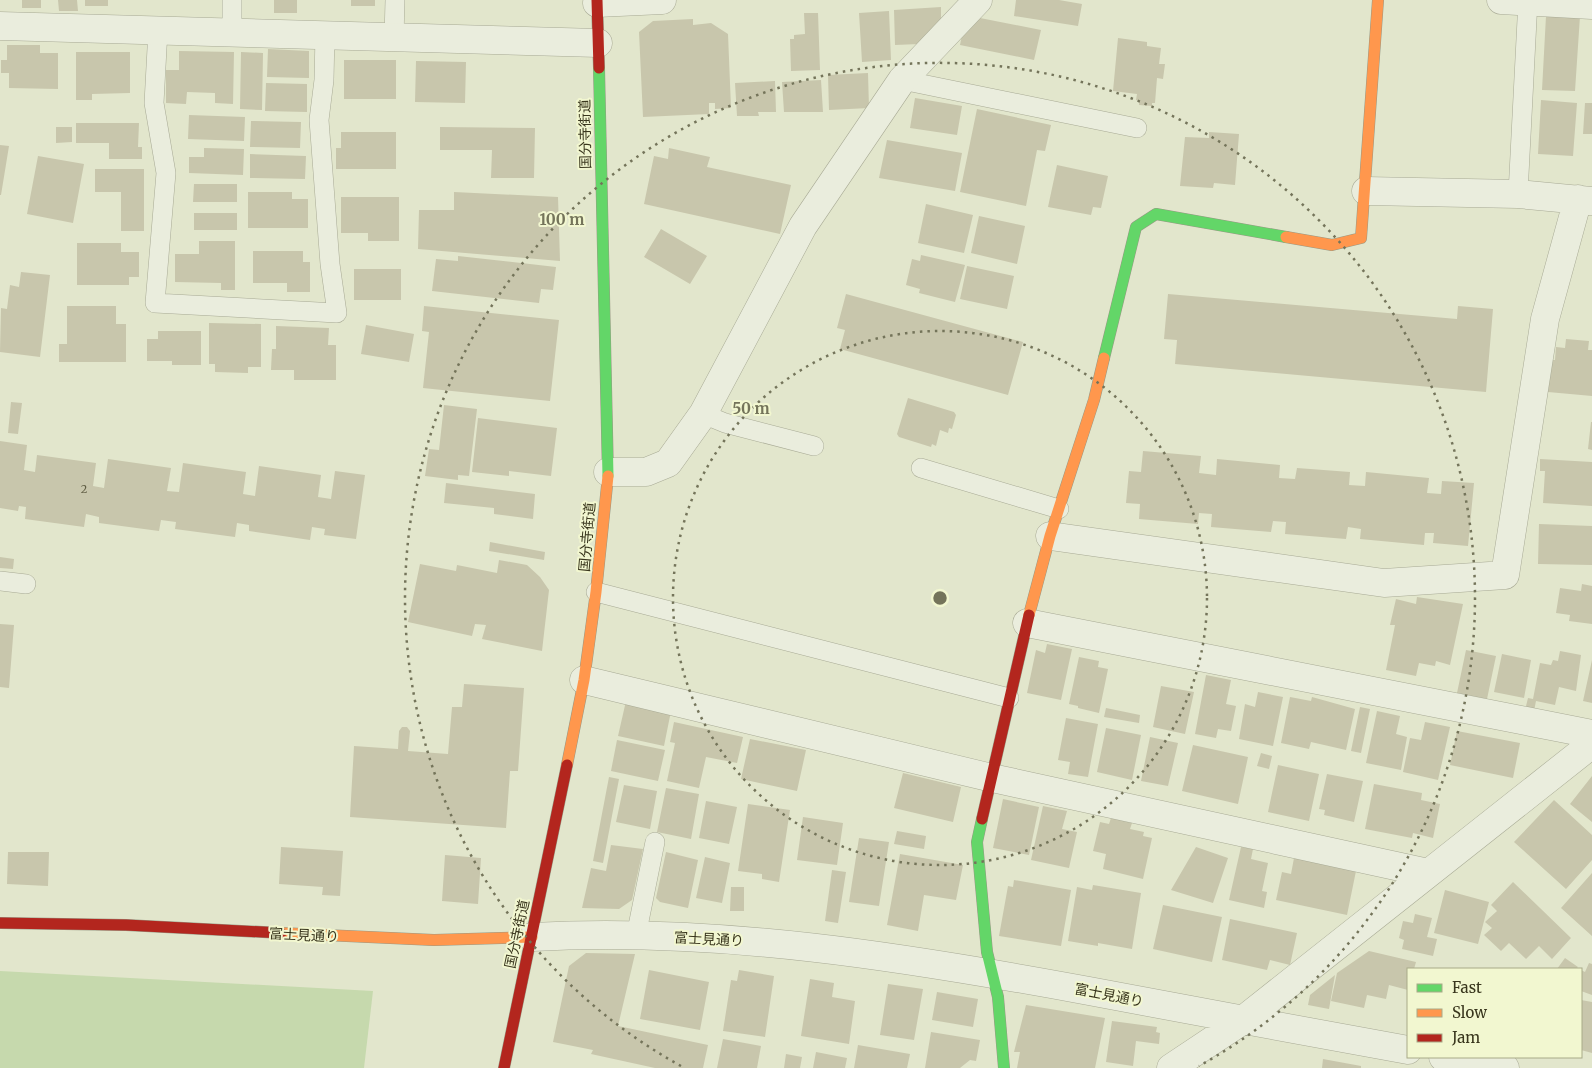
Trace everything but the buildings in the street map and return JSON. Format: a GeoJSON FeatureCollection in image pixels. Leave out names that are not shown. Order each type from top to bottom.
{"type":"FeatureCollection","features":[{"type":"Feature","properties":{"kind":"street"},"geometry":{"type":"LineString","coordinates":[[597,2],[662,0]]}},
{"type":"Feature","properties":{"kind":"street"},"geometry":{"type":"LineString","coordinates":[[608,472],[646,472],[668,463],[703,414],[803,226],[902,80],[978,0]]}},
{"type":"Feature","properties":{"kind":"street"},"geometry":{"type":"LineString","coordinates":[[1004,1068],[998,997],[987,952],[977,842],[1027,623],[1050,536],[1094,400],[1136,227],[1156,214],[1332,245],[1361,238],[1366,191],[1378,0]]}},
{"type":"Feature","properties":{"kind":"street"},"geometry":{"type":"LineString","coordinates":[[1501,0],[1592,5]]}},
{"type":"Feature","properties":{"kind":"street","name":"国分寺街道"},"geometry":{"type":"LineString","coordinates":[[504,1068],[584,680],[596,592],[608,472],[597,2]]}},
{"type":"Feature","properties":{"kind":"street"},"geometry":{"type":"LineString","coordinates":[[0,26],[598,43]]}},
{"type":"Feature","properties":{"kind":"street"},"geometry":{"type":"LineString","coordinates":[[1050,536],[1384,583],[1505,576],[1545,319],[1585,200],[1518,194],[1366,191]]}},
{"type":"Feature","properties":{"kind":"street"},"geometry":{"type":"LineString","coordinates":[[1027,623],[1592,734]]}},
{"type":"Feature","properties":{"kind":"street"},"geometry":{"type":"LineString","coordinates":[[584,680],[992,778],[1428,873]]}},
{"type":"Feature","properties":{"kind":"street"},"geometry":{"type":"LineString","coordinates":[[1171,1068],[1243,1020],[1592,744]]}},
{"type":"Feature","properties":{"kind":"street","name":"富士見通り"},"geometry":{"type":"LineString","coordinates":[[0,923],[469,941],[574,935],[703,937],[786,943],[992,972],[1407,1050]]}},
{"type":"Feature","properties":{"kind":"street"},"geometry":{"type":"LineString","coordinates":[[1449,1058],[1505,1068]]}},
{"type":"Feature","properties":{"kind":"lane"},"geometry":{"type":"LineString","coordinates":[[232,0],[232,32]]}},
{"type":"Feature","properties":{"kind":"lane"},"geometry":{"type":"LineString","coordinates":[[394,0],[394,38]]}},
{"type":"Feature","properties":{"kind":"lane"},"geometry":{"type":"LineString","coordinates":[[1518,194],[1528,1]]}},
{"type":"Feature","properties":{"kind":"lane"},"geometry":{"type":"LineString","coordinates":[[158,30],[154,103],[166,173],[155,303],[337,313],[330,264],[319,120],[324,80],[326,34]]}},
{"type":"Feature","properties":{"kind":"lane"},"geometry":{"type":"LineString","coordinates":[[902,80],[1137,128]]}},
{"type":"Feature","properties":{"kind":"lane"},"geometry":{"type":"LineString","coordinates":[[703,414],[725,423],[814,446]]}},
{"type":"Feature","properties":{"kind":"lane"},"geometry":{"type":"LineString","coordinates":[[921,468],[1059,509]]}},
{"type":"Feature","properties":{"kind":"lane"},"geometry":{"type":"LineString","coordinates":[[0,581],[26,584]]}},
{"type":"Feature","properties":{"kind":"lane"},"geometry":{"type":"LineString","coordinates":[[596,592],[1009,698]]}},
{"type":"Feature","properties":{"kind":"lane"},"geometry":{"type":"LineString","coordinates":[[636,936],[655,842]]}},
{"type":"Feature","properties":{"kind":"green space"},"geometry":{"type":"Polygon","coordinates":[[[0,971],[373,991],[364,1068],[0,1068],[0,971]]]}},
{"type":"Feature","properties":{"kind":"traffic: fast"},"geometry":{"type":"LineString","coordinates":[[599,68],[608,476]]}},
{"type":"Feature","properties":{"kind":"traffic: fast"},"geometry":{"type":"LineString","coordinates":[[1104,358],[1136,227],[1156,214],[1286,237]]}},
{"type":"Feature","properties":{"kind":"traffic: fast"},"geometry":{"type":"LineString","coordinates":[[982,819],[977,842],[987,952],[998,997],[1004,1068]]}},
{"type":"Feature","properties":{"kind":"traffic: slow"},"geometry":{"type":"LineString","coordinates":[[1286,237],[1332,245],[1361,238],[1378,0]]}},
{"type":"Feature","properties":{"kind":"traffic: slow"},"geometry":{"type":"LineString","coordinates":[[1029,615],[1050,536],[1094,400],[1104,358]]}},
{"type":"Feature","properties":{"kind":"traffic: slow"},"geometry":{"type":"LineString","coordinates":[[567,765],[584,680],[596,592],[608,476]]}},
{"type":"Feature","properties":{"kind":"traffic: slow"},"geometry":{"type":"LineString","coordinates":[[281,933],[434,940],[532,937]]}},
{"type":"Feature","properties":{"kind":"traffic: jam"},"geometry":{"type":"LineString","coordinates":[[597,0],[599,68]]}},
{"type":"Feature","properties":{"kind":"traffic: jam"},"geometry":{"type":"LineString","coordinates":[[982,819],[1029,615]]}},
{"type":"Feature","properties":{"kind":"traffic: jam"},"geometry":{"type":"LineString","coordinates":[[504,1068],[567,765]]}},
{"type":"Feature","properties":{"kind":"traffic: jam"},"geometry":{"type":"LineString","coordinates":[[0,923],[126,925],[281,933]]}}]}
